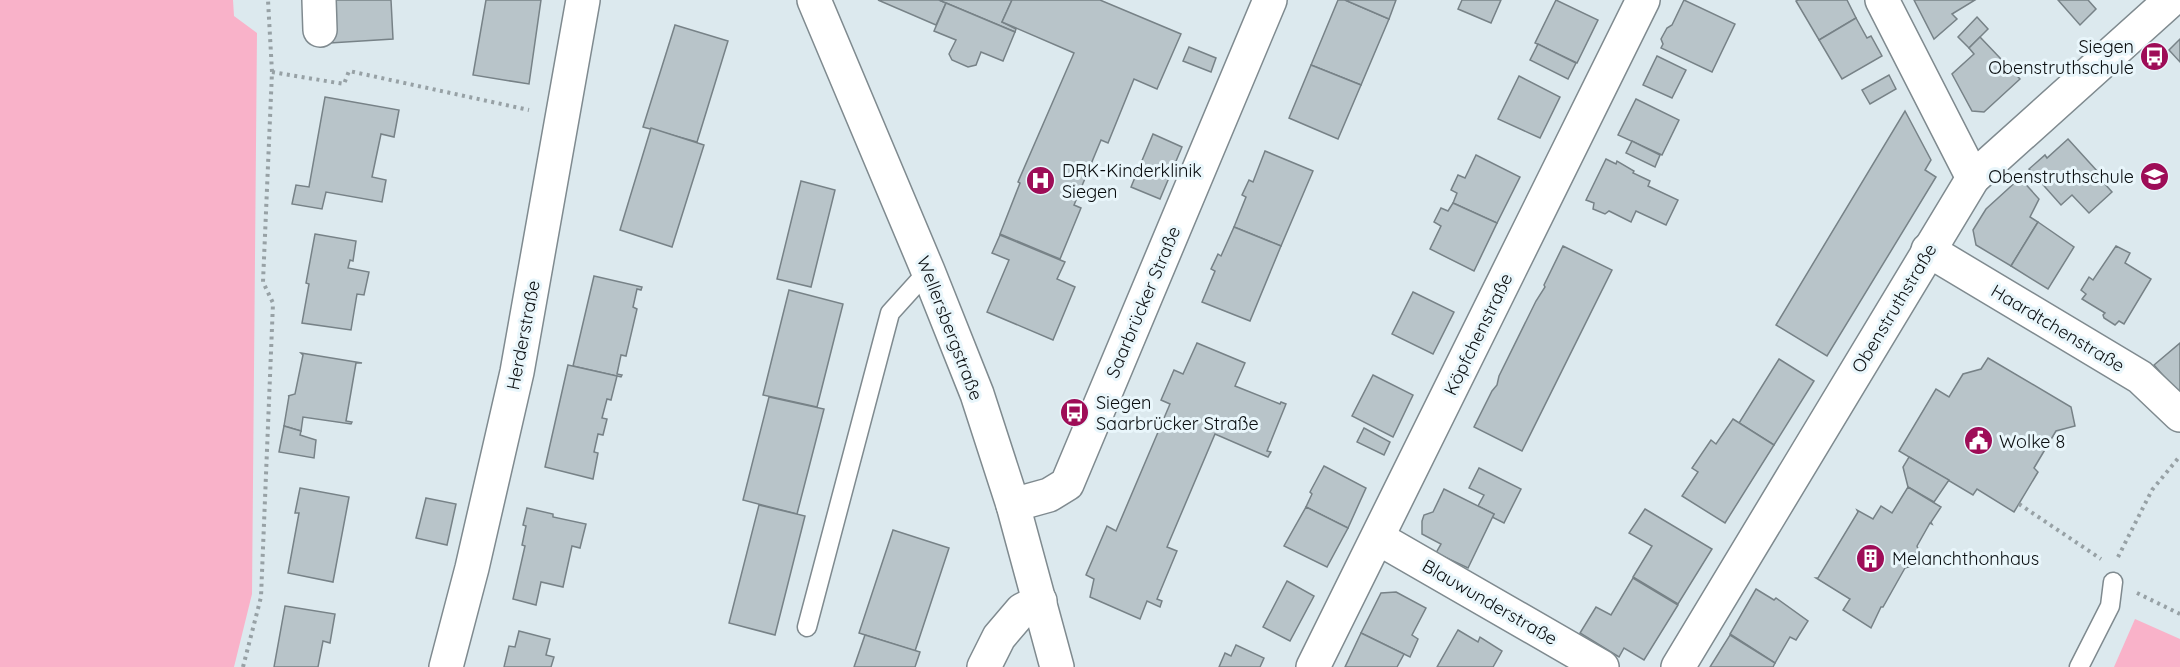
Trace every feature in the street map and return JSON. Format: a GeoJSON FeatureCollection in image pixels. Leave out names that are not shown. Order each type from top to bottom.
{"type":"FeatureCollection","features":[{"type":"Feature","properties":{"kind":"street","name":"Herderstraße"},"geometry":{"type":"LineString","coordinates":[[446,667],[472,568],[517,372],[583,0]]}},
{"type":"Feature","properties":{"kind":"street","name":"Wellersbergstraße"},"geometry":{"type":"LineString","coordinates":[[814,0],[977,394],[1013,505],[1057,667]]}},
{"type":"Feature","properties":{"kind":"street","name":"Saarbrücker Straße"},"geometry":{"type":"LineString","coordinates":[[1013,505],[1049,495],[1067,484],[1270,0]]}},
{"type":"Feature","properties":{"kind":"street","name":"Köpfchenstraße"},"geometry":{"type":"LineString","coordinates":[[1313,667],[1643,0]]}},
{"type":"Feature","properties":{"kind":"street"},"geometry":{"type":"LineString","coordinates":[[1882,0],[1973,178]]}},
{"type":"Feature","properties":{"kind":"street","name":"Obenstruthstraße"},"geometry":{"type":"LineString","coordinates":[[1678,667],[1973,178],[2170,0]]}},
{"type":"Feature","properties":{"kind":"street","name":"Haardtchenstraße"},"geometry":{"type":"LineString","coordinates":[[1928,250],[2140,377],[2180,415]]}},
{"type":"Feature","properties":{"kind":"street","name":"Blauwunderstraße"},"geometry":{"type":"LineString","coordinates":[[1378,538],[1602,667]]}},
{"type":"Feature","properties":{"kind":"street"},"geometry":{"type":"LineString","coordinates":[[984,667],[999,637],[1022,610],[1040,602]]}},
{"type":"Feature","properties":{"kind":"lane"},"geometry":{"type":"LineString","coordinates":[[807,627],[890,313],[928,271]]}},
{"type":"Feature","properties":{"kind":"lane"},"geometry":{"type":"LineString","coordinates":[[2079,667],[2110,606],[2114,575]]}},
{"type":"Feature","properties":{"kind":"path"},"geometry":{"type":"LineString","coordinates":[[243,667],[261,597],[273,303],[263,282],[272,72],[268,0]]}},
{"type":"Feature","properties":{"kind":"path"},"geometry":{"type":"LineString","coordinates":[[272,72],[344,84],[349,70],[563,117]]}},
{"type":"Feature","properties":{"kind":"path"},"geometry":{"type":"LineString","coordinates":[[2114,575],[2117,561],[2152,490],[2180,456]]}},
{"type":"Feature","properties":{"kind":"path"},"geometry":{"type":"LineString","coordinates":[[2019,504],[2114,575],[2180,614]]}},
{"type":"Feature","properties":{"kind":"shaded area"},"geometry":{"type":"Polygon","coordinates":[[[0,0],[233,0],[234,16],[257,33],[252,594],[234,667],[0,667],[0,0]]]}},
{"type":"Feature","properties":{"kind":"shaded area"},"geometry":{"type":"Polygon","coordinates":[[[2135,619],[2180,639],[2180,667],[2114,667],[2135,619]]]}},
{"type":"Feature","properties":{"kind":"building"},"geometry":{"type":"Polygon","coordinates":[[[328,0],[391,0],[393,39],[330,43],[328,0]]]}},
{"type":"Feature","properties":{"kind":"building"},"geometry":{"type":"Polygon","coordinates":[[[486,0],[541,0],[529,84],[473,75],[486,0]]]}},
{"type":"Feature","properties":{"kind":"building"},"geometry":{"type":"Polygon","coordinates":[[[878,0],[939,0],[946,3],[936,25],[878,0]]]}},
{"type":"Feature","properties":{"kind":"building"},"geometry":{"type":"Polygon","coordinates":[[[939,0],[1012,0],[1002,22],[1016,29],[1015,32],[939,0]]]}},
{"type":"Feature","properties":{"kind":"building"},"geometry":{"type":"Polygon","coordinates":[[[1012,0],[1100,0],[1181,34],[1157,89],[1134,79],[1108,143],[1101,140],[1074,205],[1081,208],[1060,259],[1000,234],[1020,183],[1018,182],[1074,53],[1002,22],[1012,0]]]}},
{"type":"Feature","properties":{"kind":"building"},"geometry":{"type":"Polygon","coordinates":[[[1338,0],[1345,0],[1389,19],[1361,85],[1311,65],[1338,0]]]}},
{"type":"Feature","properties":{"kind":"building"},"geometry":{"type":"Polygon","coordinates":[[[1345,0],[1396,0],[1389,19],[1345,0]]]}},
{"type":"Feature","properties":{"kind":"building"},"geometry":{"type":"Polygon","coordinates":[[[1462,0],[1501,0],[1491,23],[1458,9],[1462,0]]]}},
{"type":"Feature","properties":{"kind":"building"},"geometry":{"type":"Polygon","coordinates":[[[1556,0],[1598,20],[1577,63],[1535,43],[1556,0]]]}},
{"type":"Feature","properties":{"kind":"building"},"geometry":{"type":"Polygon","coordinates":[[[1684,0],[1735,24],[1712,72],[1661,48],[1663,44],[1661,39],[1667,28],[1672,25],[1684,0]]]}},
{"type":"Feature","properties":{"kind":"building"},"geometry":{"type":"Polygon","coordinates":[[[1847,0],[1856,18],[1819,40],[1796,1],[1847,0]]]}},
{"type":"Feature","properties":{"kind":"building"},"geometry":{"type":"Polygon","coordinates":[[[1914,0],[1975,0],[1952,14],[1957,19],[1934,39],[1914,0]]]}},
{"type":"Feature","properties":{"kind":"building"},"geometry":{"type":"Polygon","coordinates":[[[2058,0],[2088,0],[2096,9],[2080,25],[2058,0]]]}},
{"type":"Feature","properties":{"kind":"building"},"geometry":{"type":"Polygon","coordinates":[[[946,3],[1015,32],[1003,61],[981,52],[976,65],[968,67],[952,60],[949,54],[956,40],[934,31],[946,3]]]}},
{"type":"Feature","properties":{"kind":"building"},"geometry":{"type":"Polygon","coordinates":[[[1977,17],[1988,29],[1969,48],[1958,37],[1977,17]]]}},
{"type":"Feature","properties":{"kind":"building"},"geometry":{"type":"Polygon","coordinates":[[[1856,18],[1867,38],[1871,36],[1882,56],[1842,79],[1819,40],[1856,18]]]}},
{"type":"Feature","properties":{"kind":"building"},"geometry":{"type":"Polygon","coordinates":[[[675,25],[728,41],[697,142],[643,127],[675,25]]]}},
{"type":"Feature","properties":{"kind":"building"},"geometry":{"type":"Polygon","coordinates":[[[1980,37],[2020,79],[1984,112],[1972,111],[1952,74],[1974,54],[1969,48],[1980,37]]]}},
{"type":"Feature","properties":{"kind":"building"},"geometry":{"type":"Polygon","coordinates":[[[2180,39],[2180,62],[2169,50],[2180,39]]]}},
{"type":"Feature","properties":{"kind":"building"},"geometry":{"type":"Polygon","coordinates":[[[1538,44],[1576,63],[1568,79],[1530,60],[1538,44]]]}},
{"type":"Feature","properties":{"kind":"building"},"geometry":{"type":"Polygon","coordinates":[[[1189,47],[1216,58],[1211,72],[1183,61],[1189,47]]]}},
{"type":"Feature","properties":{"kind":"building"},"geometry":{"type":"Polygon","coordinates":[[[1657,56],[1686,70],[1672,98],[1643,85],[1657,56]]]}},
{"type":"Feature","properties":{"kind":"building"},"geometry":{"type":"Polygon","coordinates":[[[1311,65],[1361,85],[1338,139],[1289,118],[1311,65]]]}},
{"type":"Feature","properties":{"kind":"building"},"geometry":{"type":"Polygon","coordinates":[[[1889,75],[1896,89],[1870,104],[1862,90],[1889,75]]]}},
{"type":"Feature","properties":{"kind":"building"},"geometry":{"type":"Polygon","coordinates":[[[1519,76],[1560,97],[1540,138],[1498,119],[1519,76]]]}},
{"type":"Feature","properties":{"kind":"building"},"geometry":{"type":"Polygon","coordinates":[[[325,97],[399,110],[394,137],[381,134],[372,177],[386,180],[382,202],[326,192],[322,209],[292,204],[296,185],[309,187],[325,97]]]}},
{"type":"Feature","properties":{"kind":"building"},"geometry":{"type":"Polygon","coordinates":[[[1636,99],[1679,120],[1662,155],[1618,135],[1636,99]]]}},
{"type":"Feature","properties":{"kind":"building"},"geometry":{"type":"Polygon","coordinates":[[[1905,111],[1931,160],[1925,170],[1936,177],[1827,356],[1776,325],[1905,111]]]}},
{"type":"Feature","properties":{"kind":"building"},"geometry":{"type":"Polygon","coordinates":[[[651,128],[704,145],[672,247],[620,230],[651,128]]]}},
{"type":"Feature","properties":{"kind":"building"},"geometry":{"type":"Polygon","coordinates":[[[1153,134],[1182,147],[1160,199],[1131,187],[1153,134]]]}},
{"type":"Feature","properties":{"kind":"building"},"geometry":{"type":"Polygon","coordinates":[[[2068,139],[2098,172],[2096,174],[2112,192],[2089,213],[2072,195],[2061,205],[2029,169],[2045,155],[2047,158],[2068,139]]]}},
{"type":"Feature","properties":{"kind":"building"},"geometry":{"type":"Polygon","coordinates":[[[1632,141],[1660,155],[1655,167],[1626,153],[1632,141]]]}},
{"type":"Feature","properties":{"kind":"building"},"geometry":{"type":"Polygon","coordinates":[[[1265,151],[1313,171],[1281,246],[1234,227],[1246,197],[1242,195],[1249,180],[1253,182],[1265,151]]]}},
{"type":"Feature","properties":{"kind":"building"},"geometry":{"type":"Polygon","coordinates":[[[1476,155],[1520,177],[1497,223],[1453,203],[1457,193],[1451,190],[1458,175],[1465,178],[1476,155]]]}},
{"type":"Feature","properties":{"kind":"building"},"geometry":{"type":"Polygon","coordinates":[[[1606,159],[1616,164],[1617,161],[1634,171],[1633,173],[1650,181],[1648,186],[1678,200],[1666,225],[1636,211],[1631,222],[1609,211],[1605,214],[1593,209],[1594,203],[1586,200],[1606,159]]]}},
{"type":"Feature","properties":{"kind":"building"},"geometry":{"type":"Polygon","coordinates":[[[2020,178],[2039,199],[2030,217],[2038,222],[2011,266],[1976,245],[1973,230],[1986,209],[2020,178]]]}},
{"type":"Feature","properties":{"kind":"building"},"geometry":{"type":"Polygon","coordinates":[[[801,181],[835,190],[811,287],[777,279],[801,181]]]}},
{"type":"Feature","properties":{"kind":"building"},"geometry":{"type":"Polygon","coordinates":[[[1453,203],[1497,223],[1474,271],[1430,249],[1441,226],[1434,222],[1441,208],[1448,211],[1453,203]]]}},
{"type":"Feature","properties":{"kind":"building"},"geometry":{"type":"Polygon","coordinates":[[[2038,222],[2074,247],[2048,289],[2011,266],[2038,222]]]}},
{"type":"Feature","properties":{"kind":"building"},"geometry":{"type":"Polygon","coordinates":[[[1234,227],[1281,246],[1250,321],[1202,302],[1215,271],[1211,269],[1218,254],[1221,256],[1234,227]]]}},
{"type":"Feature","properties":{"kind":"building"},"geometry":{"type":"Polygon","coordinates":[[[315,234],[356,241],[353,261],[350,260],[348,268],[369,272],[364,295],[357,294],[351,330],[302,323],[309,284],[306,283],[315,234]]]}},
{"type":"Feature","properties":{"kind":"building"},"geometry":{"type":"Polygon","coordinates":[[[1000,235],[1065,262],[1057,279],[1075,287],[1053,340],[987,312],[1009,260],[992,253],[1000,235]]]}},
{"type":"Feature","properties":{"kind":"building"},"geometry":{"type":"Polygon","coordinates":[[[1563,246],[1612,270],[1522,451],[1474,427],[1497,385],[1499,376],[1545,287],[1563,246]]]}},
{"type":"Feature","properties":{"kind":"building"},"geometry":{"type":"Polygon","coordinates":[[[2116,246],[2130,253],[2125,263],[2151,279],[2124,324],[2119,321],[2115,325],[2104,318],[2105,313],[2082,299],[2086,294],[2081,290],[2089,277],[2093,280],[2116,246]]]}},
{"type":"Feature","properties":{"kind":"building"},"geometry":{"type":"Polygon","coordinates":[[[594,276],[642,287],[641,290],[637,289],[633,307],[637,309],[626,356],[621,355],[617,374],[622,375],[621,377],[573,366],[594,276]]]}},
{"type":"Feature","properties":{"kind":"building"},"geometry":{"type":"Polygon","coordinates":[[[789,290],[843,304],[817,407],[763,395],[789,290]]]}},
{"type":"Feature","properties":{"kind":"building"},"geometry":{"type":"Polygon","coordinates":[[[1413,292],[1454,312],[1433,354],[1392,334],[1413,292]]]}},
{"type":"Feature","properties":{"kind":"building"},"geometry":{"type":"Polygon","coordinates":[[[1197,343],[1245,363],[1235,386],[1280,404],[1281,402],[1286,404],[1267,451],[1271,452],[1268,457],[1215,434],[1167,547],[1177,551],[1157,599],[1162,601],[1160,607],[1147,601],[1140,619],[1090,597],[1094,579],[1086,575],[1107,526],[1116,531],[1170,404],[1161,400],[1174,370],[1183,374],[1197,343]]]}},
{"type":"Feature","properties":{"kind":"building"},"geometry":{"type":"Polygon","coordinates":[[[2180,343],[2180,395],[2154,365],[2180,343]]]}},
{"type":"Feature","properties":{"kind":"building"},"geometry":{"type":"Polygon","coordinates":[[[301,353],[362,363],[356,363],[346,421],[352,422],[351,424],[303,417],[301,431],[284,426],[288,396],[295,394],[303,355],[301,353]]]}},
{"type":"Feature","properties":{"kind":"building","name":"Wolke 8"},"geometry":{"type":"Polygon","coordinates":[[[1988,358],[2071,407],[2075,426],[2056,431],[2034,468],[2038,472],[2014,512],[1977,489],[1973,495],[1899,451],[1936,389],[1949,397],[1963,374],[1981,369],[1988,358]]]}},
{"type":"Feature","properties":{"kind":"building"},"geometry":{"type":"Polygon","coordinates":[[[1779,359],[1814,381],[1774,445],[1739,423],[1779,359]]]}},
{"type":"Feature","properties":{"kind":"building"},"geometry":{"type":"Polygon","coordinates":[[[568,365],[617,376],[611,400],[607,399],[602,418],[607,419],[603,435],[598,434],[594,452],[598,453],[593,479],[545,467],[568,365]]]}},
{"type":"Feature","properties":{"kind":"building"},"geometry":{"type":"Polygon","coordinates":[[[1373,375],[1413,395],[1393,437],[1352,416],[1373,375]]]}},
{"type":"Feature","properties":{"kind":"building"},"geometry":{"type":"Polygon","coordinates":[[[769,397],[824,409],[797,514],[743,500],[769,397]]]}},
{"type":"Feature","properties":{"kind":"building"},"geometry":{"type":"Polygon","coordinates":[[[1733,419],[1774,445],[1725,523],[1682,496],[1698,472],[1692,468],[1711,440],[1716,444],[1733,419]]]}},
{"type":"Feature","properties":{"kind":"building"},"geometry":{"type":"Polygon","coordinates":[[[284,426],[301,431],[300,435],[316,440],[314,458],[279,452],[284,426]]]}},
{"type":"Feature","properties":{"kind":"building"},"geometry":{"type":"Polygon","coordinates":[[[1364,428],[1390,442],[1384,455],[1357,442],[1364,428]]]}},
{"type":"Feature","properties":{"kind":"building"},"geometry":{"type":"Polygon","coordinates":[[[1909,457],[1949,480],[1934,502],[1908,487],[1903,467],[1909,457]]]}},
{"type":"Feature","properties":{"kind":"building"},"geometry":{"type":"Polygon","coordinates":[[[1324,466],[1366,488],[1348,528],[1306,507],[1312,494],[1310,492],[1324,466]]]}},
{"type":"Feature","properties":{"kind":"building"},"geometry":{"type":"Polygon","coordinates":[[[1479,468],[1521,489],[1504,523],[1492,517],[1494,514],[1478,506],[1484,495],[1469,488],[1479,468]]]}},
{"type":"Feature","properties":{"kind":"building","name":"Melanchthonhaus"},"geometry":{"type":"Polygon","coordinates":[[[1908,487],[1941,507],[1906,566],[1908,567],[1905,568],[1881,607],[1871,628],[1843,610],[1850,599],[1816,578],[1858,512],[1857,510],[1873,519],[1881,506],[1892,513],[1908,487]]]}},
{"type":"Feature","properties":{"kind":"building"},"geometry":{"type":"Polygon","coordinates":[[[300,488],[349,497],[333,582],[288,573],[299,513],[295,513],[300,488]]]}},
{"type":"Feature","properties":{"kind":"building"},"geometry":{"type":"Polygon","coordinates":[[[1444,489],[1494,514],[1468,568],[1436,553],[1441,544],[1422,534],[1424,515],[1433,512],[1444,489]]]}},
{"type":"Feature","properties":{"kind":"building"},"geometry":{"type":"Polygon","coordinates":[[[426,498],[456,504],[447,545],[416,538],[426,498]]]}},
{"type":"Feature","properties":{"kind":"building"},"geometry":{"type":"Polygon","coordinates":[[[759,505],[805,516],[775,635],[729,623],[759,505]]]}},
{"type":"Feature","properties":{"kind":"building"},"geometry":{"type":"Polygon","coordinates":[[[1306,507],[1348,528],[1327,567],[1284,546],[1306,507]]]}},
{"type":"Feature","properties":{"kind":"building"},"geometry":{"type":"Polygon","coordinates":[[[527,508],[553,514],[553,517],[586,524],[580,548],[572,546],[563,587],[541,582],[536,605],[513,599],[525,546],[522,545],[526,526],[523,525],[527,508]]]}},
{"type":"Feature","properties":{"kind":"building"},"geometry":{"type":"Polygon","coordinates":[[[1645,509],[1712,549],[1678,604],[1633,577],[1652,546],[1629,533],[1645,509]]]}},
{"type":"Feature","properties":{"kind":"building"},"geometry":{"type":"Polygon","coordinates":[[[893,530],[949,548],[915,651],[859,633],[893,530]]]}},
{"type":"Feature","properties":{"kind":"building"},"geometry":{"type":"Polygon","coordinates":[[[1633,578],[1678,605],[1644,660],[1624,648],[1619,657],[1580,633],[1596,607],[1611,615],[1633,578]]]}},
{"type":"Feature","properties":{"kind":"building"},"geometry":{"type":"Polygon","coordinates":[[[1287,581],[1314,596],[1290,641],[1263,627],[1287,581]]]}},
{"type":"Feature","properties":{"kind":"building"},"geometry":{"type":"Polygon","coordinates":[[[1756,589],[1774,600],[1776,598],[1808,621],[1796,640],[1790,637],[1775,663],[1730,634],[1756,589]]]}},
{"type":"Feature","properties":{"kind":"building"},"geometry":{"type":"Polygon","coordinates":[[[1396,592],[1426,608],[1412,635],[1418,639],[1410,657],[1361,633],[1381,593],[1396,592]]]}},
{"type":"Feature","properties":{"kind":"building"},"geometry":{"type":"Polygon","coordinates":[[[285,606],[335,614],[330,643],[323,641],[318,667],[274,667],[285,606]]]}},
{"type":"Feature","properties":{"kind":"building"},"geometry":{"type":"Polygon","coordinates":[[[1458,630],[1478,642],[1480,637],[1502,651],[1493,667],[1437,667],[1458,630]]]}},
{"type":"Feature","properties":{"kind":"building"},"geometry":{"type":"Polygon","coordinates":[[[519,631],[550,639],[546,655],[554,657],[551,667],[504,667],[509,646],[515,647],[519,631]]]}},
{"type":"Feature","properties":{"kind":"building"},"geometry":{"type":"Polygon","coordinates":[[[1361,633],[1404,654],[1397,667],[1345,667],[1361,633]]]}},
{"type":"Feature","properties":{"kind":"building"},"geometry":{"type":"Polygon","coordinates":[[[865,635],[920,652],[915,667],[854,667],[865,635]]]}},
{"type":"Feature","properties":{"kind":"building"},"geometry":{"type":"Polygon","coordinates":[[[1730,635],[1775,663],[1773,667],[1710,667],[1730,635]]]}},
{"type":"Feature","properties":{"kind":"building"},"geometry":{"type":"Polygon","coordinates":[[[1236,645],[1264,658],[1260,667],[1219,667],[1225,653],[1231,656],[1236,645]]]}},
{"type":"Feature","properties":{"kind":"place","name":"Siegen Obenstruthschule"},"geometry":{"type":"Point","coordinates":[2155,56]}},
{"type":"Feature","properties":{"kind":"place","name":"Obenstruthschule"},"geometry":{"type":"Point","coordinates":[2155,176]}},
{"type":"Feature","properties":{"kind":"place","name":"DRK-Kinderklinik Siegen"},"geometry":{"type":"Point","coordinates":[1041,180]}},
{"type":"Feature","properties":{"kind":"place","name":"Siegen Saarbrücker Straße"},"geometry":{"type":"Point","coordinates":[1075,412]}},
{"type":"Feature","properties":{"kind":"place","name":"Wolke 8"},"geometry":{"type":"Point","coordinates":[1978,441]}},
{"type":"Feature","properties":{"kind":"place","name":"Melanchthonhaus"},"geometry":{"type":"Point","coordinates":[1871,558]}}]}
